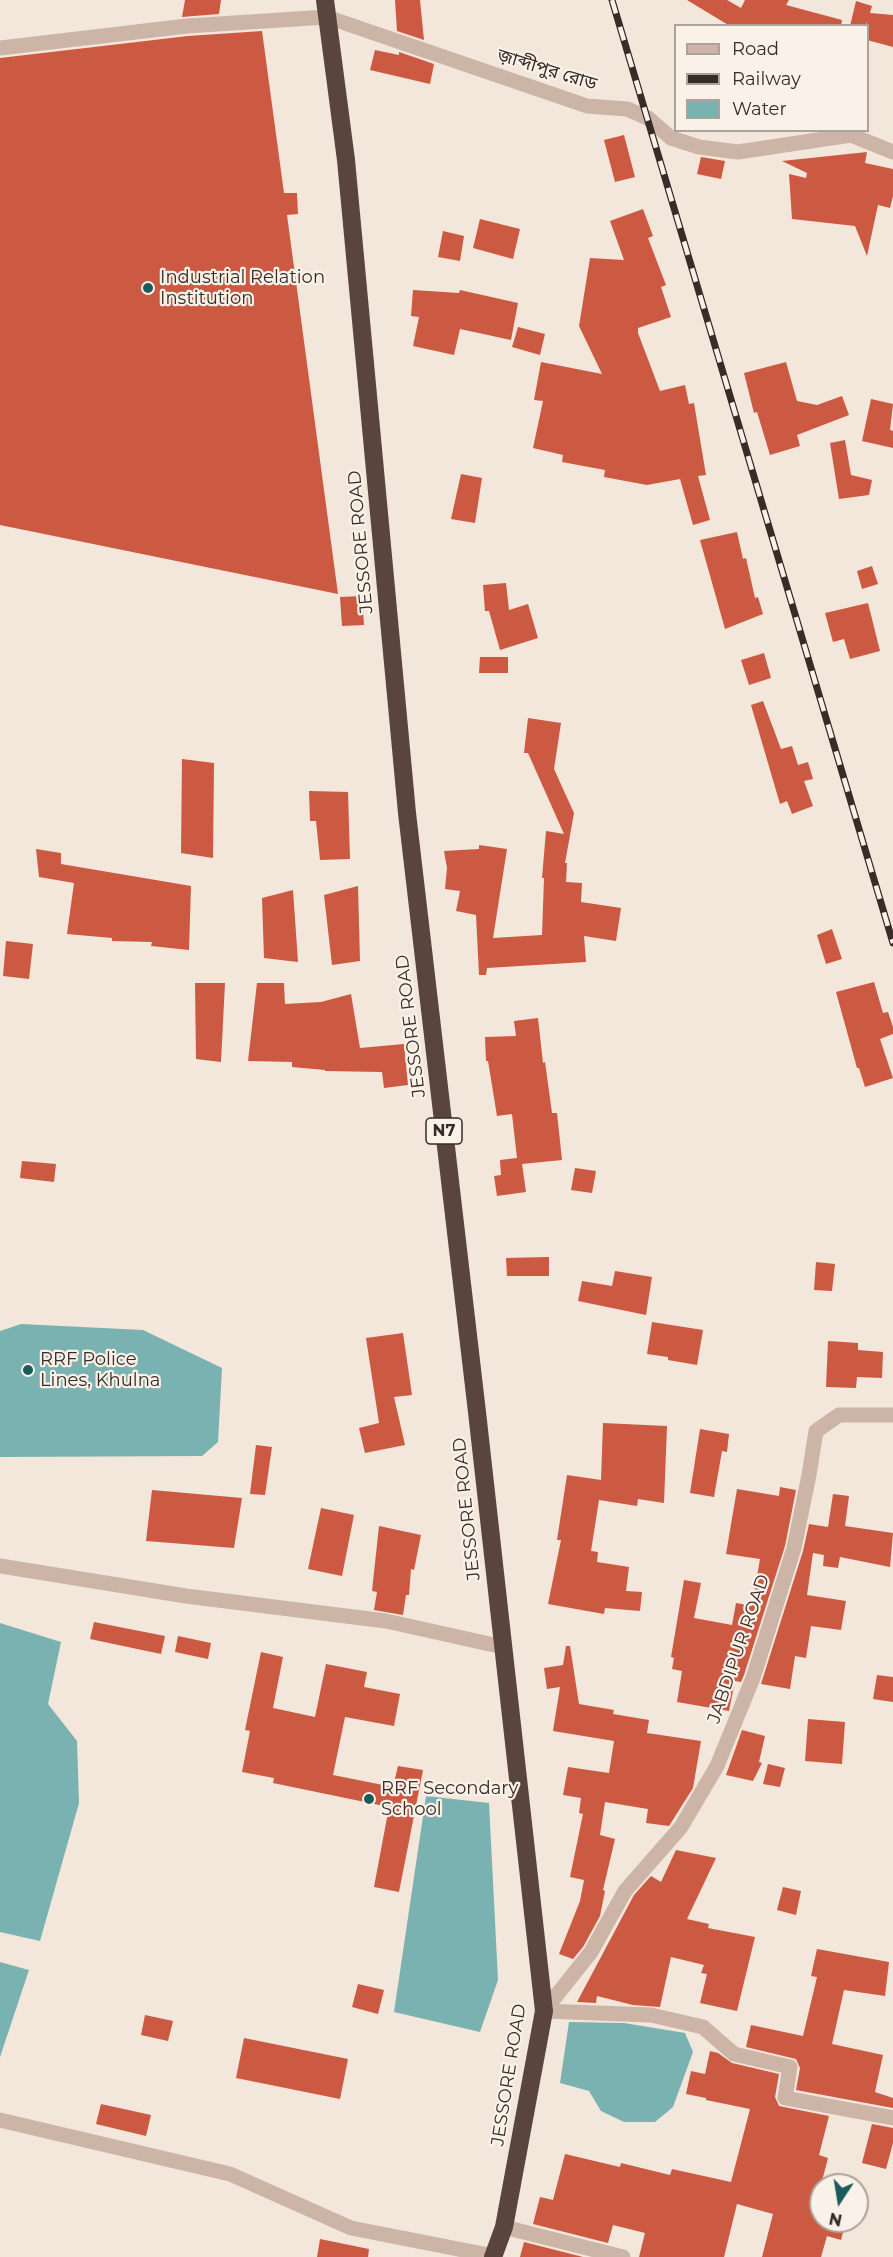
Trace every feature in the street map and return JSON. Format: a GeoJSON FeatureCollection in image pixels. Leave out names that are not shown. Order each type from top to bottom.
{"type":"FeatureCollection","features":[{"type":"Feature","properties":{"kind":"highway","name":"JESSORE ROAD"},"geometry":{"type":"LineString","coordinates":[[326,9],[346,160],[407,813],[544,2011],[504,2227],[494,2256]]}},
{"type":"Feature","properties":{"kind":"street"},"geometry":{"type":"LineString","coordinates":[[0,48],[326,9]]}},
{"type":"Feature","properties":{"kind":"street","name":"জ়াব্দীপুর রোড"},"geometry":{"type":"LineString","coordinates":[[326,9],[587,106],[627,109],[648,118],[671,138],[699,147],[738,152],[851,135],[893,152]]}},
{"type":"Feature","properties":{"kind":"street","name":"JABDIPUR ROAD"},"geometry":{"type":"LineString","coordinates":[[544,2011],[591,1952],[625,1891],[681,1827],[717,1766],[753,1678],[794,1548],[816,1431],[839,1415],[893,1415]]}},
{"type":"Feature","properties":{"kind":"street"},"geometry":{"type":"LineString","coordinates":[[0,1566],[186,1596],[386,1621],[503,1647]]}},
{"type":"Feature","properties":{"kind":"street"},"geometry":{"type":"LineString","coordinates":[[544,2011],[651,2015],[703,2027],[734,2054],[790,2067],[785,2098],[893,2118]]}},
{"type":"Feature","properties":{"kind":"street"},"geometry":{"type":"LineString","coordinates":[[0,2120],[230,2174],[351,2228],[471,2254],[494,2256]]}},
{"type":"Feature","properties":{"kind":"street"},"geometry":{"type":"LineString","coordinates":[[504,2227],[623,2257]]}},
{"type":"Feature","properties":{"kind":"water"},"geometry":{"type":"Polygon","coordinates":[[[21,1324],[143,1330],[222,1368],[218,1442],[202,1456],[0,1457],[0,1331],[21,1324]]]}},
{"type":"Feature","properties":{"kind":"water"},"geometry":{"type":"Polygon","coordinates":[[[0,1623],[61,1642],[48,1704],[77,1741],[79,1803],[40,1941],[0,1932],[0,1623]]]}},
{"type":"Feature","properties":{"kind":"water"},"geometry":{"type":"Polygon","coordinates":[[[426,1796],[489,1803],[498,1980],[480,2032],[394,2012],[426,1796]]]}},
{"type":"Feature","properties":{"kind":"water"},"geometry":{"type":"Polygon","coordinates":[[[0,1962],[29,1970],[0,2057],[0,1962]]]}},
{"type":"Feature","properties":{"kind":"water"},"geometry":{"type":"Polygon","coordinates":[[[569,2022],[624,2023],[685,2033],[693,2052],[673,2107],[655,2122],[624,2122],[601,2111],[589,2091],[560,2083],[569,2022]]]}},
{"type":"Feature","properties":{"kind":"building"},"geometry":{"type":"Polygon","coordinates":[[[185,0],[221,0],[219,14],[182,17],[185,0]]]}},
{"type":"Feature","properties":{"kind":"building"},"geometry":{"type":"Polygon","coordinates":[[[395,0],[420,0],[424,40],[397,31],[395,0]]]}},
{"type":"Feature","properties":{"kind":"building"},"geometry":{"type":"Polygon","coordinates":[[[687,0],[727,0],[741,8],[745,0],[789,0],[786,5],[842,20],[841,24],[727,24],[687,0]]]}},
{"type":"Feature","properties":{"kind":"building"},"geometry":{"type":"Polygon","coordinates":[[[856,1],[872,6],[870,13],[893,15],[893,47],[869,41],[867,21],[866,24],[850,24],[856,1]]]}},
{"type":"Feature","properties":{"kind":"building","name":"Industrial Relation Institution"},"geometry":{"type":"Polygon","coordinates":[[[262,31],[284,193],[297,193],[298,214],[287,215],[338,594],[0,525],[0,58],[188,36],[262,31]]]}},
{"type":"Feature","properties":{"kind":"building"},"geometry":{"type":"Polygon","coordinates":[[[375,50],[399,55],[399,52],[434,64],[430,84],[370,70],[375,50]]]}},
{"type":"Feature","properties":{"kind":"building"},"geometry":{"type":"Polygon","coordinates":[[[624,135],[635,177],[615,182],[604,140],[624,135]]]}},
{"type":"Feature","properties":{"kind":"building"},"geometry":{"type":"Polygon","coordinates":[[[867,152],[865,163],[893,169],[893,196],[890,208],[878,205],[867,256],[855,226],[792,219],[789,174],[806,178],[807,173],[782,161],[867,152]]]}},
{"type":"Feature","properties":{"kind":"building"},"geometry":{"type":"Polygon","coordinates":[[[701,157],[725,161],[721,179],[697,174],[701,157]]]}},
{"type":"Feature","properties":{"kind":"building"},"geometry":{"type":"Polygon","coordinates":[[[643,209],[653,236],[648,238],[666,285],[661,287],[671,317],[638,328],[638,333],[660,391],[685,385],[689,404],[694,403],[706,475],[698,476],[710,520],[693,525],[680,479],[647,485],[604,477],[605,470],[562,462],[563,455],[533,448],[543,401],[534,400],[541,362],[602,374],[579,326],[590,258],[624,260],[610,221],[643,209]]]}},
{"type":"Feature","properties":{"kind":"building"},"geometry":{"type":"Polygon","coordinates":[[[480,219],[520,229],[513,259],[473,248],[480,219]]]}},
{"type":"Feature","properties":{"kind":"building"},"geometry":{"type":"Polygon","coordinates":[[[443,231],[464,236],[460,261],[438,257],[443,231]]]}},
{"type":"Feature","properties":{"kind":"building"},"geometry":{"type":"Polygon","coordinates":[[[413,290],[459,293],[460,290],[518,303],[511,340],[460,329],[454,355],[413,346],[419,317],[411,316],[413,290]]]}},
{"type":"Feature","properties":{"kind":"building"},"geometry":{"type":"Polygon","coordinates":[[[518,327],[545,334],[540,355],[512,347],[518,327]]]}},
{"type":"Feature","properties":{"kind":"building"},"geometry":{"type":"Polygon","coordinates":[[[786,362],[797,401],[817,405],[842,396],[849,415],[797,435],[800,446],[770,455],[757,412],[754,413],[744,373],[786,362]]]}},
{"type":"Feature","properties":{"kind":"building"},"geometry":{"type":"Polygon","coordinates":[[[871,399],[893,404],[890,430],[893,431],[893,448],[862,441],[871,399]]]}},
{"type":"Feature","properties":{"kind":"building"},"geometry":{"type":"Polygon","coordinates":[[[845,440],[851,475],[872,480],[869,495],[839,499],[830,443],[845,440]]]}},
{"type":"Feature","properties":{"kind":"building"},"geometry":{"type":"Polygon","coordinates":[[[461,474],[482,478],[475,523],[451,519],[461,474]]]}},
{"type":"Feature","properties":{"kind":"building"},"geometry":{"type":"Polygon","coordinates":[[[737,532],[743,559],[746,558],[755,598],[758,597],[763,614],[725,629],[700,540],[737,532]]]}},
{"type":"Feature","properties":{"kind":"building"},"geometry":{"type":"Polygon","coordinates":[[[872,566],[878,584],[862,589],[857,571],[872,566]]]}},
{"type":"Feature","properties":{"kind":"building"},"geometry":{"type":"Polygon","coordinates":[[[506,583],[509,610],[528,604],[538,638],[500,650],[489,611],[485,611],[483,585],[506,583]]]}},
{"type":"Feature","properties":{"kind":"building"},"geometry":{"type":"Polygon","coordinates":[[[362,596],[364,625],[342,626],[340,597],[362,596]]]}},
{"type":"Feature","properties":{"kind":"building"},"geometry":{"type":"Polygon","coordinates":[[[868,603],[880,651],[850,659],[844,639],[833,642],[825,613],[868,603]]]}},
{"type":"Feature","properties":{"kind":"building"},"geometry":{"type":"Polygon","coordinates":[[[764,653],[771,678],[749,685],[741,660],[764,653]]]}},
{"type":"Feature","properties":{"kind":"building"},"geometry":{"type":"Polygon","coordinates":[[[480,657],[508,657],[508,673],[479,673],[480,657]]]}},
{"type":"Feature","properties":{"kind":"building"},"geometry":{"type":"Polygon","coordinates":[[[763,701],[781,749],[792,746],[798,765],[808,762],[813,779],[804,781],[813,806],[792,814],[787,801],[780,804],[751,705],[763,701]]]}},
{"type":"Feature","properties":{"kind":"building"},"geometry":{"type":"Polygon","coordinates":[[[528,718],[561,723],[554,769],[574,813],[565,863],[567,863],[566,882],[582,883],[581,902],[621,908],[616,941],[584,936],[586,962],[487,968],[486,975],[479,975],[476,915],[456,911],[460,891],[445,889],[447,868],[444,851],[479,849],[479,845],[507,849],[493,938],[542,935],[544,878],[542,878],[546,831],[564,834],[528,753],[524,753],[528,718]]]}},
{"type":"Feature","properties":{"kind":"building"},"geometry":{"type":"Polygon","coordinates":[[[182,759],[214,763],[213,858],[181,853],[182,759]]]}},
{"type":"Feature","properties":{"kind":"building"},"geometry":{"type":"Polygon","coordinates":[[[309,791],[348,792],[350,859],[320,860],[316,821],[310,821],[309,791]]]}},
{"type":"Feature","properties":{"kind":"building"},"geometry":{"type":"Polygon","coordinates":[[[36,849],[61,853],[61,864],[191,886],[189,950],[151,946],[152,942],[112,941],[112,938],[67,934],[74,883],[39,877],[36,849]]]}},
{"type":"Feature","properties":{"kind":"building"},"geometry":{"type":"Polygon","coordinates":[[[358,886],[360,961],[332,965],[324,895],[358,886]]]}},
{"type":"Feature","properties":{"kind":"building"},"geometry":{"type":"Polygon","coordinates":[[[293,890],[298,962],[264,958],[262,898],[293,890]]]}},
{"type":"Feature","properties":{"kind":"building"},"geometry":{"type":"Polygon","coordinates":[[[832,929],[842,959],[826,964],[817,935],[832,929]]]}},
{"type":"Feature","properties":{"kind":"building"},"geometry":{"type":"Polygon","coordinates":[[[6,941],[33,944],[29,979],[3,976],[6,941]]]}},
{"type":"Feature","properties":{"kind":"building"},"geometry":{"type":"Polygon","coordinates":[[[874,982],[883,1013],[888,1012],[893,1027],[893,1034],[880,1039],[893,1078],[865,1087],[859,1068],[857,1068],[836,992],[874,982]]]}},
{"type":"Feature","properties":{"kind":"building"},"geometry":{"type":"Polygon","coordinates":[[[195,983],[225,983],[221,1062],[196,1059],[195,983]]]}},
{"type":"Feature","properties":{"kind":"building"},"geometry":{"type":"Polygon","coordinates":[[[257,983],[284,983],[285,1004],[321,1002],[351,994],[360,1048],[404,1044],[408,1085],[384,1088],[382,1072],[325,1071],[292,1067],[292,1062],[248,1061],[257,983]]]}},
{"type":"Feature","properties":{"kind":"building"},"geometry":{"type":"Polygon","coordinates":[[[538,1018],[552,1113],[557,1113],[562,1160],[522,1164],[526,1192],[497,1196],[494,1176],[501,1175],[500,1160],[517,1158],[512,1114],[497,1116],[488,1061],[486,1061],[485,1037],[516,1036],[514,1021],[538,1018]]]}},
{"type":"Feature","properties":{"kind":"building"},"geometry":{"type":"Polygon","coordinates":[[[22,1161],[56,1164],[54,1182],[20,1178],[22,1161]]]}},
{"type":"Feature","properties":{"kind":"building"},"geometry":{"type":"Polygon","coordinates":[[[575,1168],[596,1171],[592,1193],[571,1190],[575,1168]]]}},
{"type":"Feature","properties":{"kind":"building"},"geometry":{"type":"Polygon","coordinates":[[[549,1257],[549,1276],[507,1276],[506,1258],[549,1257]]]}},
{"type":"Feature","properties":{"kind":"building"},"geometry":{"type":"Polygon","coordinates":[[[816,1262],[835,1264],[832,1291],[814,1290],[816,1262]]]}},
{"type":"Feature","properties":{"kind":"building"},"geometry":{"type":"Polygon","coordinates":[[[615,1271],[652,1277],[646,1315],[578,1301],[582,1281],[612,1286],[615,1271]]]}},
{"type":"Feature","properties":{"kind":"building"},"geometry":{"type":"Polygon","coordinates":[[[652,1322],[703,1330],[697,1365],[647,1354],[652,1322]]]}},
{"type":"Feature","properties":{"kind":"building"},"geometry":{"type":"Polygon","coordinates":[[[403,1333],[412,1395],[394,1397],[405,1445],[365,1453],[359,1428],[379,1423],[366,1338],[403,1333]]]}},
{"type":"Feature","properties":{"kind":"building"},"geometry":{"type":"Polygon","coordinates":[[[828,1341],[858,1343],[858,1350],[883,1352],[882,1378],[857,1377],[856,1388],[826,1387],[828,1341]]]}},
{"type":"Feature","properties":{"kind":"building"},"geometry":{"type":"Polygon","coordinates":[[[603,1423],[667,1426],[664,1503],[638,1499],[637,1506],[599,1500],[591,1551],[598,1552],[597,1562],[629,1567],[626,1591],[642,1592],[640,1611],[605,1608],[604,1614],[548,1604],[561,1540],[557,1540],[567,1475],[601,1480],[603,1423]]]}},
{"type":"Feature","properties":{"kind":"building"},"geometry":{"type":"Polygon","coordinates":[[[700,1429],[729,1434],[727,1452],[722,1451],[714,1497],[690,1493],[700,1429]]]}},
{"type":"Feature","properties":{"kind":"building"},"geometry":{"type":"Polygon","coordinates":[[[256,1445],[272,1447],[265,1495],[250,1494],[256,1445]]]}},
{"type":"Feature","properties":{"kind":"building"},"geometry":{"type":"Polygon","coordinates":[[[780,1487],[796,1490],[785,1546],[744,1675],[741,1682],[735,1681],[729,1711],[677,1702],[682,1671],[672,1669],[674,1658],[671,1657],[684,1580],[701,1583],[694,1618],[732,1625],[736,1603],[752,1606],[760,1559],[726,1554],[737,1489],[779,1496],[780,1487]]]}},
{"type":"Feature","properties":{"kind":"building"},"geometry":{"type":"Polygon","coordinates":[[[152,1490],[242,1498],[234,1548],[146,1541],[152,1490]]]}},
{"type":"Feature","properties":{"kind":"building"},"geometry":{"type":"Polygon","coordinates":[[[833,1494],[849,1496],[845,1526],[893,1533],[890,1567],[840,1557],[838,1568],[823,1566],[824,1555],[813,1553],[807,1595],[846,1601],[841,1630],[811,1626],[806,1658],[795,1656],[790,1689],[761,1684],[803,1551],[809,1524],[828,1527],[833,1494]]]}},
{"type":"Feature","properties":{"kind":"building"},"geometry":{"type":"Polygon","coordinates":[[[321,1508],[354,1515],[342,1576],[308,1569],[321,1508]]]}},
{"type":"Feature","properties":{"kind":"building"},"geometry":{"type":"Polygon","coordinates":[[[379,1526],[421,1535],[414,1570],[411,1569],[409,1595],[406,1595],[403,1615],[374,1610],[377,1592],[372,1591],[379,1526]]]}},
{"type":"Feature","properties":{"kind":"building"},"geometry":{"type":"Polygon","coordinates":[[[94,1622],[165,1636],[161,1654],[90,1639],[94,1622]]]}},
{"type":"Feature","properties":{"kind":"building"},"geometry":{"type":"Polygon","coordinates":[[[178,1636],[211,1643],[208,1659],[175,1652],[178,1636]]]}},
{"type":"Feature","properties":{"kind":"building"},"geometry":{"type":"Polygon","coordinates":[[[566,1646],[570,1646],[579,1704],[614,1710],[613,1714],[649,1720],[647,1733],[701,1741],[693,1788],[669,1826],[646,1823],[648,1809],[605,1802],[600,1835],[615,1839],[603,1890],[605,1891],[600,1916],[583,1947],[573,1959],[559,1954],[580,1901],[584,1880],[570,1877],[583,1814],[579,1813],[581,1798],[563,1795],[568,1767],[609,1773],[614,1741],[553,1731],[560,1687],[547,1689],[544,1668],[563,1665],[566,1646]]]}},
{"type":"Feature","properties":{"kind":"building"},"geometry":{"type":"Polygon","coordinates":[[[261,1652],[283,1657],[273,1708],[315,1717],[326,1664],[367,1672],[364,1687],[400,1694],[394,1726],[345,1717],[333,1775],[393,1787],[398,1766],[423,1770],[399,1892],[374,1887],[389,1807],[273,1783],[274,1778],[242,1772],[250,1731],[245,1730],[261,1652]]]}},
{"type":"Feature","properties":{"kind":"building"},"geometry":{"type":"Polygon","coordinates":[[[877,1675],[893,1677],[893,1702],[873,1699],[877,1675]]]}},
{"type":"Feature","properties":{"kind":"building"},"geometry":{"type":"Polygon","coordinates":[[[808,1719],[845,1722],[842,1764],[805,1761],[808,1719]]]}},
{"type":"Feature","properties":{"kind":"building"},"geometry":{"type":"Polygon","coordinates":[[[742,1730],[765,1736],[759,1762],[762,1763],[753,1781],[726,1775],[742,1730]]]}},
{"type":"Feature","properties":{"kind":"building"},"geometry":{"type":"Polygon","coordinates":[[[768,1764],[785,1768],[780,1787],[763,1784],[768,1764]]]}},
{"type":"Feature","properties":{"kind":"building"},"geometry":{"type":"Polygon","coordinates":[[[676,1850],[716,1858],[687,1919],[709,1924],[708,1928],[755,1937],[737,2011],[700,2003],[707,1974],[701,1973],[704,1965],[671,1957],[660,2007],[633,2005],[597,1996],[596,2003],[577,2002],[634,1895],[651,1876],[661,1882],[676,1850]]]}},
{"type":"Feature","properties":{"kind":"building"},"geometry":{"type":"Polygon","coordinates":[[[783,1887],[801,1891],[796,1915],[777,1910],[783,1887]]]}},
{"type":"Feature","properties":{"kind":"building"},"geometry":{"type":"Polygon","coordinates":[[[817,1949],[889,1962],[885,1996],[844,1990],[832,2044],[883,2055],[875,2092],[893,2098],[893,2108],[796,2090],[800,2068],[796,2059],[746,2047],[751,2025],[803,2036],[817,1977],[811,1976],[817,1949]]]}},
{"type":"Feature","properties":{"kind":"building"},"geometry":{"type":"Polygon","coordinates":[[[358,1984],[384,1990],[378,2014],[352,2007],[358,1984]]]}},
{"type":"Feature","properties":{"kind":"building"},"geometry":{"type":"Polygon","coordinates":[[[145,2015],[173,2021],[168,2041],[141,2035],[145,2015]]]}},
{"type":"Feature","properties":{"kind":"building"},"geometry":{"type":"Polygon","coordinates":[[[244,2038],[348,2059],[340,2099],[236,2078],[244,2038]]]}},
{"type":"Feature","properties":{"kind":"building"},"geometry":{"type":"Polygon","coordinates":[[[710,2051],[718,2053],[732,2063],[779,2074],[775,2097],[779,2106],[829,2116],[819,2155],[828,2158],[824,2173],[809,2173],[809,2233],[843,2233],[841,2240],[827,2236],[821,2257],[762,2257],[773,2214],[737,2204],[724,2257],[639,2257],[645,2233],[613,2225],[608,2243],[533,2224],[540,2197],[553,2200],[565,2154],[620,2167],[621,2163],[670,2175],[672,2169],[731,2182],[750,2109],[686,2094],[691,2071],[705,2074],[710,2051]]]}},
{"type":"Feature","properties":{"kind":"building"},"geometry":{"type":"Polygon","coordinates":[[[101,2104],[151,2115],[146,2136],[96,2124],[101,2104]]]}},
{"type":"Feature","properties":{"kind":"building"},"geometry":{"type":"Polygon","coordinates":[[[872,2124],[893,2128],[893,2143],[886,2169],[862,2163],[872,2124]]]}},
{"type":"Feature","properties":{"kind":"building"},"geometry":{"type":"Polygon","coordinates":[[[320,2239],[369,2249],[368,2257],[317,2257],[320,2239]]]}},
{"type":"Feature","properties":{"kind":"building"},"geometry":{"type":"Polygon","coordinates":[[[524,2242],[583,2257],[520,2257],[524,2242]]]}},
{"type":"Feature","properties":{"kind":"railway"},"geometry":{"type":"LineString","coordinates":[[612,0],[893,943]]}},
{"type":"Feature","properties":{"kind":"place","name":"Industrial Relation Institution"},"geometry":{"type":"Point","coordinates":[148,288]}},
{"type":"Feature","properties":{"kind":"place","name":"RRF Police Lines, Khulna"},"geometry":{"type":"Point","coordinates":[28,1370]}},
{"type":"Feature","properties":{"kind":"place","name":"RRF Secondary School"},"geometry":{"type":"Point","coordinates":[369,1799]}}]}
